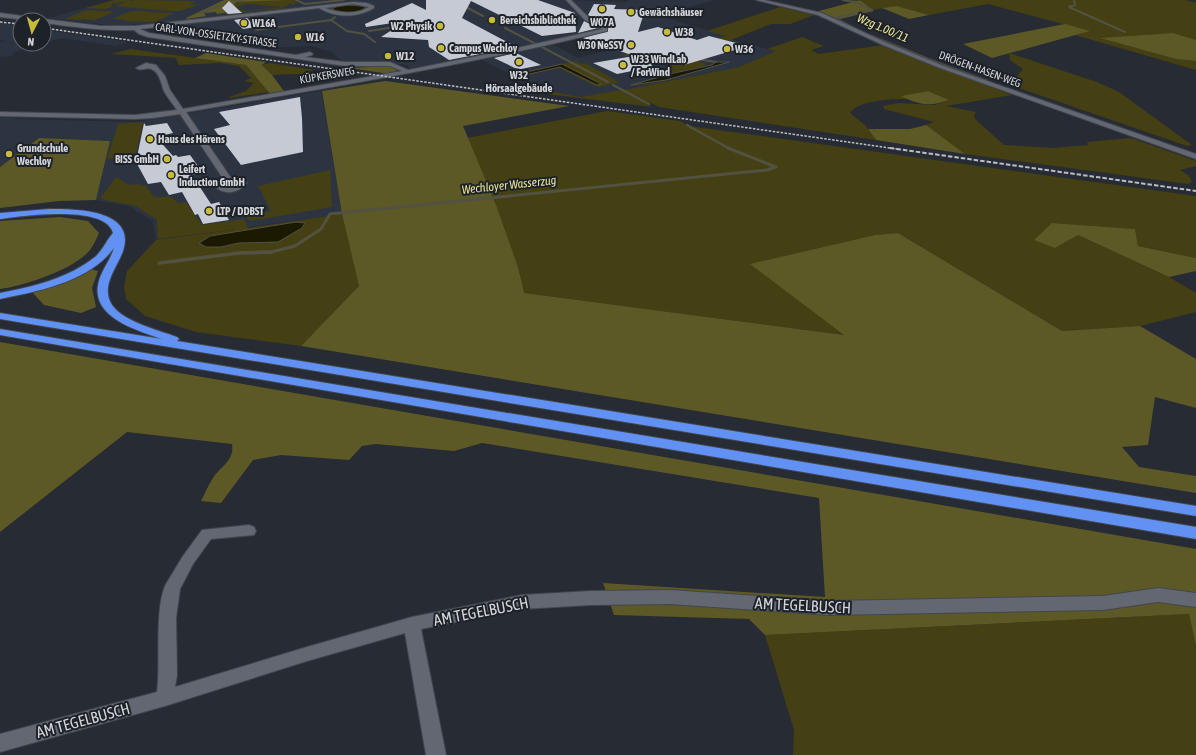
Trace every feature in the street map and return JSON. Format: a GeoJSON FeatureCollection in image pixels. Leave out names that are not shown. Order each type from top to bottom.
{"type":"FeatureCollection","features":[{"type":"Feature","properties":{"kind":"highway"},"geometry":{"type":"LineString","coordinates":[[0,216],[45,212],[87,212],[103,217],[113,223],[118,230],[120,240],[102,286],[103,296],[107,305],[122,318],[198,349]]}},
{"type":"Feature","properties":{"kind":"highway"},"geometry":{"type":"LineString","coordinates":[[0,296],[40,287],[86,267],[110,247],[118,230]]}},
{"type":"Feature","properties":{"kind":"highway"},"geometry":{"type":"LineString","coordinates":[[0,316],[1196,511]]}},
{"type":"Feature","properties":{"kind":"highway"},"geometry":{"type":"LineString","coordinates":[[0,332],[1196,533]]}},
{"type":"Feature","properties":{"kind":"street","name":"KÜPKERSWEG"},"geometry":{"type":"LineString","coordinates":[[0,114],[135,117],[153,116],[408,72],[539,46],[605,30],[605,28],[587,19],[568,0]]}},
{"type":"Feature","properties":{"kind":"street","name":"DRÖGEN-HASEN-WEG"},"geometry":{"type":"LineString","coordinates":[[758,0],[820,14],[885,44],[942,67],[1196,157]]}},
{"type":"Feature","properties":{"kind":"street","name":"CARL-VON-OSSIETZKY-STRASSE"},"geometry":{"type":"LineString","coordinates":[[52,22],[100,28],[135,28],[319,6],[359,2],[372,7],[364,12],[339,14],[327,11],[319,6]]}},
{"type":"Feature","properties":{"kind":"street"},"geometry":{"type":"LineString","coordinates":[[0,15],[12,17]]}},
{"type":"Feature","properties":{"kind":"street","name":"CARL-VON-OSSIETZKY-STRASSE"},"geometry":{"type":"LineString","coordinates":[[135,28],[141,33],[148,35],[345,64],[390,64],[408,72]]}},
{"type":"Feature","properties":{"kind":"street","name":"CARL-VON-OSSIETZKY-STRASSE"},"geometry":{"type":"LineString","coordinates":[[296,57],[310,54]]}},
{"type":"Feature","properties":{"kind":"street"},"geometry":{"type":"LineString","coordinates":[[152,67],[156,68],[167,84],[167,90],[183,111],[229,181]]}},
{"type":"Feature","properties":{"kind":"street"},"geometry":{"type":"LineString","coordinates":[[165,698],[168,675],[168,618],[172,589],[188,560],[207,534],[249,531]]}},
{"type":"Feature","properties":{"kind":"street","name":"AM TEGELBUSCH"},"geometry":{"type":"LineString","coordinates":[[0,743],[165,698],[307,654],[412,624],[522,602],[591,598],[670,597],[829,608],[1103,602],[1158,595],[1196,600]]}},
{"type":"Feature","properties":{"kind":"street"},"geometry":{"type":"LineString","coordinates":[[412,624],[436,755]]}},
{"type":"Feature","properties":{"kind":"shaded area","name":"Campus Wechloy"},"geometry":{"type":"Polygon","coordinates":[[[114,0],[566,0],[627,2],[628,0],[714,0],[660,16],[726,36],[724,38],[776,51],[739,67],[624,90],[580,97],[540,89],[476,57],[412,69],[403,64],[345,64],[332,52],[312,46],[261,48],[233,42],[172,34],[166,22],[116,26],[52,17],[114,0]],[[579,37],[553,44],[578,58],[610,50],[579,37]]]}},
{"type":"Feature","properties":{"kind":"shaded area"},"geometry":{"type":"Polygon","coordinates":[[[114,0],[131,0],[129,2],[134,0],[197,1],[190,4],[198,5],[180,11],[115,6],[128,1],[112,4],[111,5],[113,6],[106,9],[85,8],[114,0]]]}},
{"type":"Feature","properties":{"kind":"shaded area"},"geometry":{"type":"Polygon","coordinates":[[[224,0],[287,0],[236,2],[227,10],[229,12],[217,14],[216,12],[204,13],[206,16],[186,18],[224,0]]]}},
{"type":"Feature","properties":{"kind":"shaded area"},"geometry":{"type":"Polygon","coordinates":[[[254,0],[294,0],[297,3],[294,5],[288,3],[289,5],[282,7],[285,8],[215,15],[229,13],[226,10],[236,2],[254,0]],[[247,4],[232,8],[247,11],[282,7],[247,4]]]}},
{"type":"Feature","properties":{"kind":"shaded area"},"geometry":{"type":"Polygon","coordinates":[[[844,0],[861,1],[874,11],[840,19],[815,12],[853,2],[844,0]]]}},
{"type":"Feature","properties":{"kind":"shaded area"},"geometry":{"type":"Polygon","coordinates":[[[857,0],[1073,0],[1075,3],[1075,0],[1185,0],[1196,3],[1196,40],[1173,33],[1101,38],[1176,59],[1196,61],[1196,70],[1075,35],[1089,31],[988,4],[929,15],[897,6],[872,10],[857,0]]]}},
{"type":"Feature","properties":{"kind":"shaded area"},"geometry":{"type":"Polygon","coordinates":[[[337,6],[363,6],[365,8],[358,12],[349,13],[332,9],[337,6]]]}},
{"type":"Feature","properties":{"kind":"shaded area"},"geometry":{"type":"Polygon","coordinates":[[[897,6],[929,15],[909,19],[882,8],[897,6]]]}},
{"type":"Feature","properties":{"kind":"shaded area"},"geometry":{"type":"Polygon","coordinates":[[[780,7],[814,15],[790,24],[771,24],[716,46],[705,43],[726,36],[707,31],[780,7]]]}},
{"type":"Feature","properties":{"kind":"shaded area"},"geometry":{"type":"Polygon","coordinates":[[[86,10],[114,12],[95,20],[65,19],[86,10]]]}},
{"type":"Feature","properties":{"kind":"shaded area"},"geometry":{"type":"Polygon","coordinates":[[[131,11],[174,13],[155,22],[112,19],[131,11]]]}},
{"type":"Feature","properties":{"kind":"shaded area"},"geometry":{"type":"Polygon","coordinates":[[[0,23],[12,25],[12,52],[14,52],[12,56],[0,57],[0,42],[6,41],[0,40],[0,23]]]}},
{"type":"Feature","properties":{"kind":"shaded area"},"geometry":{"type":"Polygon","coordinates":[[[1065,24],[1090,31],[992,58],[963,44],[1065,24]]]}},
{"type":"Feature","properties":{"kind":"shaded area"},"geometry":{"type":"Polygon","coordinates":[[[607,30],[611,30],[706,64],[703,66],[644,79],[651,77],[655,72],[674,68],[666,63],[673,62],[664,60],[667,61],[644,64],[628,56],[621,56],[631,53],[646,56],[662,52],[607,30]]]}},
{"type":"Feature","properties":{"kind":"shaded area"},"geometry":{"type":"Polygon","coordinates":[[[52,31],[128,42],[116,46],[61,38],[52,41],[52,31]]]}},
{"type":"Feature","properties":{"kind":"shaded area"},"geometry":{"type":"Polygon","coordinates":[[[1173,33],[1196,40],[1196,61],[1176,59],[1100,38],[1173,33]]]}},
{"type":"Feature","properties":{"kind":"shaded area"},"geometry":{"type":"Polygon","coordinates":[[[802,37],[824,46],[811,50],[819,54],[883,45],[1012,95],[946,106],[976,112],[974,115],[975,119],[1004,145],[1053,148],[1088,145],[1087,142],[1131,138],[1196,161],[1196,166],[1180,170],[1189,176],[1192,182],[1188,184],[965,154],[926,125],[934,122],[884,109],[883,106],[898,103],[935,105],[949,100],[928,91],[902,96],[907,99],[876,101],[860,105],[854,109],[850,113],[865,125],[876,140],[659,107],[624,90],[739,67],[776,51],[767,49],[802,37]]]}},
{"type":"Feature","properties":{"kind":"shaded area"},"geometry":{"type":"Polygon","coordinates":[[[131,49],[246,65],[268,92],[230,98],[229,97],[246,91],[254,83],[244,81],[251,78],[239,66],[220,63],[179,65],[176,58],[111,54],[131,49]]]}},
{"type":"Feature","properties":{"kind":"shaded area"},"geometry":{"type":"Polygon","coordinates":[[[206,53],[266,62],[262,65],[284,91],[270,94],[246,65],[195,58],[206,53]]]}},
{"type":"Feature","properties":{"kind":"shaded area"},"geometry":{"type":"Polygon","coordinates":[[[1009,53],[1097,82],[1119,92],[1192,145],[1187,146],[1010,85],[1023,69],[1010,60],[1009,53]]]}},
{"type":"Feature","properties":{"kind":"shaded area"},"geometry":{"type":"Polygon","coordinates":[[[576,61],[581,64],[585,63],[619,82],[598,87],[559,68],[554,69],[549,67],[576,61]]]}},
{"type":"Feature","properties":{"kind":"shaded area"},"geometry":{"type":"Polygon","coordinates":[[[716,62],[729,62],[666,80],[631,85],[674,73],[712,65],[716,62]]]}},
{"type":"Feature","properties":{"kind":"shaded area"},"geometry":{"type":"Polygon","coordinates":[[[270,63],[314,70],[304,73],[311,77],[308,79],[311,83],[305,84],[304,82],[306,82],[298,77],[300,76],[297,74],[272,75],[262,65],[270,63]]]}},
{"type":"Feature","properties":{"kind":"shaded area"},"geometry":{"type":"Polygon","coordinates":[[[562,64],[601,84],[597,85],[560,67],[525,75],[522,73],[562,64]]]}},
{"type":"Feature","properties":{"kind":"shaded area"},"geometry":{"type":"Polygon","coordinates":[[[389,66],[398,70],[390,74],[349,68],[389,66]]]}},
{"type":"Feature","properties":{"kind":"shaded area"},"geometry":{"type":"Polygon","coordinates":[[[385,81],[569,106],[463,126],[496,205],[518,267],[524,293],[844,335],[750,264],[875,235],[898,233],[1062,331],[1140,326],[1196,359],[1196,408],[1155,397],[1148,445],[1122,447],[1139,467],[1196,476],[1196,493],[301,346],[359,286],[342,214],[322,91],[385,81]]]}},
{"type":"Feature","properties":{"kind":"shaded area"},"geometry":{"type":"Polygon","coordinates":[[[540,89],[580,97],[621,90],[652,107],[530,92],[540,89]]]}},
{"type":"Feature","properties":{"kind":"shaded area"},"geometry":{"type":"Polygon","coordinates":[[[321,91],[342,214],[156,240],[153,221],[129,206],[96,200],[110,141],[39,138],[0,167],[0,117],[15,118],[14,119],[137,122],[321,91]]]}},
{"type":"Feature","properties":{"kind":"shaded area"},"geometry":{"type":"Polygon","coordinates":[[[928,91],[949,100],[936,104],[925,104],[901,96],[928,91]]]}},
{"type":"Feature","properties":{"kind":"shaded area"},"geometry":{"type":"Polygon","coordinates":[[[607,111],[680,121],[733,152],[689,126],[1196,196],[1196,258],[1138,246],[1135,229],[1052,223],[1055,248],[1078,235],[1169,277],[1196,293],[1196,312],[1140,326],[1062,331],[898,233],[875,235],[751,264],[845,335],[523,293],[518,267],[467,138],[607,111]]]}},
{"type":"Feature","properties":{"kind":"shaded area"},"geometry":{"type":"Polygon","coordinates":[[[143,122],[136,153],[107,159],[118,124],[143,122]]]}},
{"type":"Feature","properties":{"kind":"shaded area"},"geometry":{"type":"Polygon","coordinates":[[[926,125],[965,154],[876,140],[868,129],[910,129],[926,125]]]}},
{"type":"Feature","properties":{"kind":"shaded area"},"geometry":{"type":"Polygon","coordinates":[[[39,138],[110,141],[96,200],[59,201],[0,208],[0,167],[39,138]]]}},
{"type":"Feature","properties":{"kind":"shaded area"},"geometry":{"type":"Polygon","coordinates":[[[330,170],[332,207],[250,221],[245,215],[271,211],[258,186],[330,170]]]}},
{"type":"Feature","properties":{"kind":"shaded area"},"geometry":{"type":"Polygon","coordinates":[[[116,177],[129,185],[146,185],[151,193],[157,197],[169,196],[179,203],[186,202],[202,225],[244,219],[248,228],[342,214],[359,286],[301,346],[196,332],[145,316],[126,299],[124,287],[127,271],[156,240],[239,229],[158,239],[157,220],[136,206],[100,199],[116,177]],[[296,222],[210,236],[239,243],[266,243],[302,228],[305,223],[296,222]]]}},
{"type":"Feature","properties":{"kind":"shaded area"},"geometry":{"type":"Polygon","coordinates":[[[60,217],[88,221],[99,233],[90,250],[73,264],[48,276],[0,289],[0,221],[60,217]]]}},
{"type":"Feature","properties":{"kind":"shaded area"},"geometry":{"type":"Polygon","coordinates":[[[296,222],[305,223],[302,228],[278,242],[239,243],[221,247],[206,247],[199,243],[210,236],[296,222]]]}},
{"type":"Feature","properties":{"kind":"shaded area"},"geometry":{"type":"Polygon","coordinates":[[[1052,223],[1135,229],[1138,246],[1196,258],[1196,271],[1169,277],[1078,235],[1055,248],[1034,240],[1052,223]]]}},
{"type":"Feature","properties":{"kind":"shaded area"},"geometry":{"type":"Polygon","coordinates":[[[90,269],[98,271],[92,288],[96,307],[81,313],[44,305],[32,292],[66,282],[90,269]]]}},
{"type":"Feature","properties":{"kind":"shaded area"},"geometry":{"type":"Polygon","coordinates":[[[0,342],[1196,549],[1196,646],[1189,614],[765,635],[749,619],[614,615],[603,583],[825,597],[819,498],[482,443],[454,451],[376,444],[362,446],[349,460],[281,455],[253,460],[221,503],[201,501],[213,478],[229,459],[232,444],[127,432],[0,532],[0,342]]]}},
{"type":"Feature","properties":{"kind":"shaded area"},"geometry":{"type":"Polygon","coordinates":[[[1189,614],[1196,646],[1196,755],[793,755],[794,730],[765,635],[1189,614]]]}},
{"type":"Feature","properties":{"kind":"building"},"geometry":{"type":"Polygon","coordinates":[[[426,0],[538,0],[575,13],[576,32],[542,36],[471,1],[462,18],[511,44],[500,46],[506,49],[449,60],[429,47],[428,40],[381,37],[406,21],[366,27],[365,24],[412,3],[426,10],[426,0]]]}},
{"type":"Feature","properties":{"kind":"building"},"geometry":{"type":"Polygon","coordinates":[[[229,1],[242,13],[228,14],[222,8],[229,1]]]}},
{"type":"Feature","properties":{"kind":"building"},"geometry":{"type":"Polygon","coordinates":[[[594,4],[616,5],[614,9],[645,10],[638,32],[658,27],[697,40],[709,36],[748,46],[684,65],[650,53],[652,67],[617,74],[593,63],[634,56],[583,38],[608,31],[608,26],[588,15],[594,4]]]}},
{"type":"Feature","properties":{"kind":"building","name":"W16A"},"geometry":{"type":"Polygon","coordinates":[[[247,18],[256,27],[243,29],[234,20],[247,18]]]}},
{"type":"Feature","properties":{"kind":"building"},"geometry":{"type":"Polygon","coordinates":[[[584,21],[598,28],[578,33],[584,21]]]}},
{"type":"Feature","properties":{"kind":"building","name":"W32 Hörsaalgebäude"},"geometry":{"type":"Polygon","coordinates":[[[516,53],[541,65],[521,69],[515,68],[494,58],[516,53]]]}},
{"type":"Feature","properties":{"kind":"building"},"geometry":{"type":"Polygon","coordinates":[[[300,97],[303,152],[241,165],[214,129],[230,125],[219,112],[300,97]]]}},
{"type":"Feature","properties":{"kind":"building"},"geometry":{"type":"Polygon","coordinates":[[[144,123],[146,126],[167,123],[173,133],[156,137],[173,156],[176,155],[178,157],[190,155],[203,173],[192,175],[211,204],[219,202],[229,220],[203,224],[198,214],[195,215],[182,192],[169,195],[161,182],[148,184],[136,162],[144,123]]]}},
{"type":"Feature","properties":{"kind":"waterway"},"geometry":{"type":"LineString","coordinates":[[200,13],[230,2],[244,0]]}},
{"type":"Feature","properties":{"kind":"waterway"},"geometry":{"type":"LineString","coordinates":[[296,0],[305,4],[344,0]]}},
{"type":"Feature","properties":{"kind":"waterway","name":"Wzg 1.00/11"},"geometry":{"type":"LineString","coordinates":[[843,0],[858,3],[872,10],[835,18],[860,31]]}},
{"type":"Feature","properties":{"kind":"waterway"},"geometry":{"type":"LineString","coordinates":[[1074,0],[1075,5],[1069,7],[1125,32]]}},
{"type":"Feature","properties":{"kind":"waterway","name":"Wechloyer Wasserzug"},"geometry":{"type":"LineString","coordinates":[[464,6],[483,16]]}},
{"type":"Feature","properties":{"kind":"waterway"},"geometry":{"type":"LineString","coordinates":[[331,20],[335,17]]}},
{"type":"Feature","properties":{"kind":"waterway"},"geometry":{"type":"LineString","coordinates":[[256,30],[331,20]]}},
{"type":"Feature","properties":{"kind":"waterway"},"geometry":{"type":"LineString","coordinates":[[331,20],[347,31],[364,34],[375,42]]}},
{"type":"Feature","properties":{"kind":"waterway"},"geometry":{"type":"LineString","coordinates":[[369,31],[402,26]]}},
{"type":"Feature","properties":{"kind":"waterway","name":"Wechloyer Wasserzug"},"geometry":{"type":"LineString","coordinates":[[505,28],[538,45]]}},
{"type":"Feature","properties":{"kind":"waterway","name":"Wzg 1.00/11"},"geometry":{"type":"LineString","coordinates":[[872,36],[946,66]]}},
{"type":"Feature","properties":{"kind":"waterway","name":"Wechloyer Wasserzug"},"geometry":{"type":"LineString","coordinates":[[540,46],[578,66]]}},
{"type":"Feature","properties":{"kind":"waterway"},"geometry":{"type":"LineString","coordinates":[[697,59],[716,62]]}},
{"type":"Feature","properties":{"kind":"waterway","name":"Wechloyer Wasserzug"},"geometry":{"type":"LineString","coordinates":[[576,65],[608,82]]}},
{"type":"Feature","properties":{"kind":"waterway","name":"Wzg 1.00/11"},"geometry":{"type":"LineString","coordinates":[[943,65],[987,81]]}},
{"type":"Feature","properties":{"kind":"waterway","name":"Wechloyer Wasserzug"},"geometry":{"type":"LineString","coordinates":[[613,85],[649,104]]}},
{"type":"Feature","properties":{"kind":"waterway","name":"Wechloyer Wasserzug"},"geometry":{"type":"LineString","coordinates":[[687,125],[729,148]]}},
{"type":"Feature","properties":{"kind":"waterway","name":"Wechloyer Wasserzug"},"geometry":{"type":"LineString","coordinates":[[269,252],[295,246],[321,229],[330,214],[767,170],[776,167],[729,148]]}},
{"type":"Feature","properties":{"kind":"waterway","name":"Wechloyer Wasserzug"},"geometry":{"type":"LineString","coordinates":[[159,263],[239,253],[269,252]]}},
{"type":"Feature","properties":{"kind":"waterway","name":"Wechloyer Wasserzug"},"geometry":{"type":"LineString","coordinates":[[250,253],[269,252]]}},
{"type":"Feature","properties":{"kind":"railway"},"geometry":{"type":"LineString","coordinates":[[0,22],[12,23]]}},
{"type":"Feature","properties":{"kind":"railway"},"geometry":{"type":"LineString","coordinates":[[52,29],[897,149]]}},
{"type":"Feature","properties":{"kind":"railway"},"geometry":{"type":"LineString","coordinates":[[890,148],[1196,191]]}},
{"type":"Feature","properties":{"kind":"place","name":"W07A"},"geometry":{"type":"Point","coordinates":[602,9]}},
{"type":"Feature","properties":{"kind":"place","name":"Gewächshäuser"},"geometry":{"type":"Point","coordinates":[631,12]}},
{"type":"Feature","properties":{"kind":"place","name":"Bereichsbibliothek"},"geometry":{"type":"Point","coordinates":[492,20]}},
{"type":"Feature","properties":{"kind":"place","name":"W16A"},"geometry":{"type":"Point","coordinates":[244,23]}},
{"type":"Feature","properties":{"kind":"place","name":"W2 Physik"},"geometry":{"type":"Point","coordinates":[440,26]}},
{"type":"Feature","properties":{"kind":"place","name":"W38"},"geometry":{"type":"Point","coordinates":[667,32]}},
{"type":"Feature","properties":{"kind":"place","name":"W16"},"geometry":{"type":"Point","coordinates":[298,37]}},
{"type":"Feature","properties":{"kind":"place","name":"W30 NeSSY"},"geometry":{"type":"Point","coordinates":[631,45]}},
{"type":"Feature","properties":{"kind":"place","name":"Campus Wechloy"},"geometry":{"type":"Point","coordinates":[441,48]}},
{"type":"Feature","properties":{"kind":"place","name":"W36"},"geometry":{"type":"Point","coordinates":[727,49]}},
{"type":"Feature","properties":{"kind":"place","name":"W12"},"geometry":{"type":"Point","coordinates":[388,56]}},
{"type":"Feature","properties":{"kind":"place","name":"W32 Hörsaalgebäude"},"geometry":{"type":"Point","coordinates":[519,62]}},
{"type":"Feature","properties":{"kind":"place","name":"W33 WindLab / ForWind"},"geometry":{"type":"Point","coordinates":[623,65]}},
{"type":"Feature","properties":{"kind":"place","name":"Haus des Hörens"},"geometry":{"type":"Point","coordinates":[150,139]}},
{"type":"Feature","properties":{"kind":"place","name":"Grundschule Wechloy"},"geometry":{"type":"Point","coordinates":[9,154]}},
{"type":"Feature","properties":{"kind":"place","name":"BISS GmbH"},"geometry":{"type":"Point","coordinates":[167,159]}},
{"type":"Feature","properties":{"kind":"place","name":"Leifert Induction GmbH"},"geometry":{"type":"Point","coordinates":[171,175]}},
{"type":"Feature","properties":{"kind":"place","name":"LTP / DDBST"},"geometry":{"type":"Point","coordinates":[209,211]}}]}
